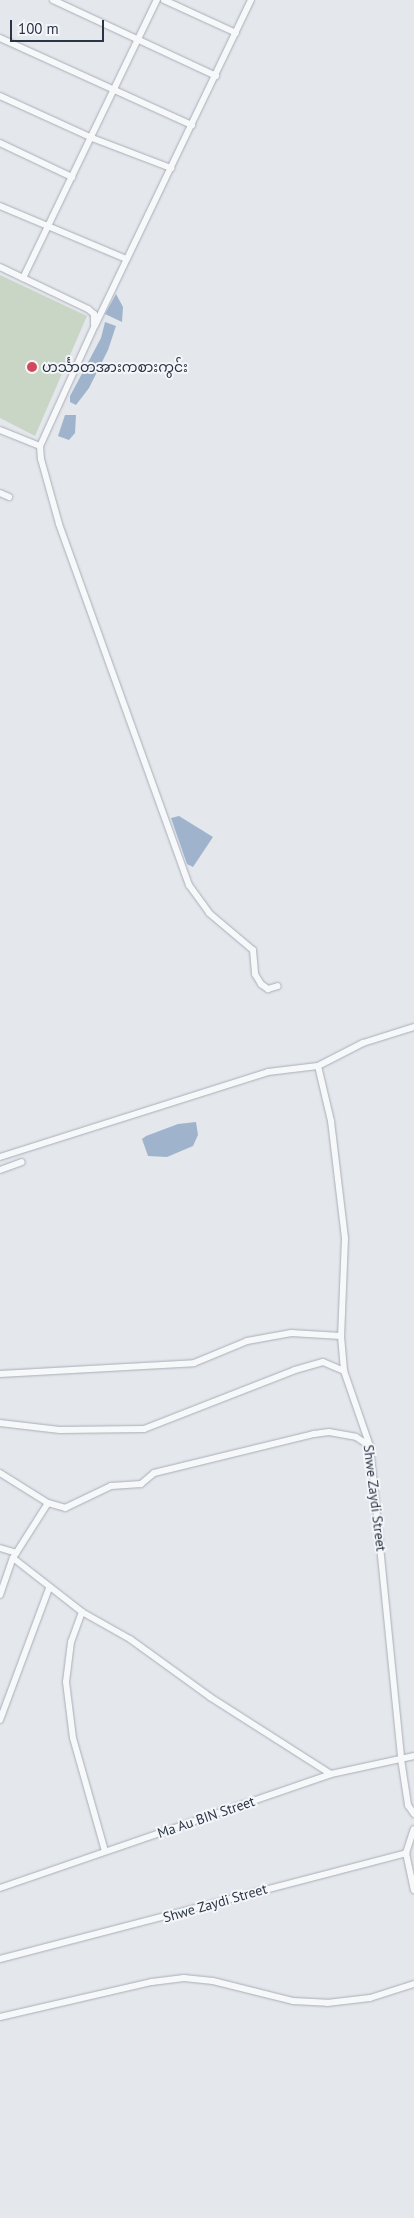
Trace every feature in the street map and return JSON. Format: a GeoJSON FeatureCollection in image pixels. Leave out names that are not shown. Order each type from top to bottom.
{"type":"FeatureCollection","features":[{"type":"Feature","properties":{"kind":"street"},"geometry":{"type":"LineString","coordinates":[[53,0],[216,76]]}},
{"type":"Feature","properties":{"kind":"street"},"geometry":{"type":"LineString","coordinates":[[23,278],[46,227],[92,138],[158,0]]}},
{"type":"Feature","properties":{"kind":"street"},"geometry":{"type":"LineString","coordinates":[[164,0],[236,33]]}},
{"type":"Feature","properties":{"kind":"street"},"geometry":{"type":"LineString","coordinates":[[251,0],[216,76],[94,325],[40,446],[43,471],[58,520],[189,885],[210,913],[253,950],[255,974],[261,984],[268,989],[278,986]]}},
{"type":"Feature","properties":{"kind":"street"},"geometry":{"type":"LineString","coordinates":[[0,38],[192,125]]}},
{"type":"Feature","properties":{"kind":"street"},"geometry":{"type":"LineString","coordinates":[[0,96],[92,138],[171,168]]}},
{"type":"Feature","properties":{"kind":"street"},"geometry":{"type":"LineString","coordinates":[[0,143],[72,177]]}},
{"type":"Feature","properties":{"kind":"street"},"geometry":{"type":"LineString","coordinates":[[0,206],[126,260]]}},
{"type":"Feature","properties":{"kind":"street"},"geometry":{"type":"LineString","coordinates":[[0,268],[88,309],[94,314],[94,325]]}},
{"type":"Feature","properties":{"kind":"street"},"geometry":{"type":"LineString","coordinates":[[0,430],[40,446]]}},
{"type":"Feature","properties":{"kind":"street"},"geometry":{"type":"LineString","coordinates":[[0,493],[9,497]]}},
{"type":"Feature","properties":{"kind":"street"},"geometry":{"type":"LineString","coordinates":[[0,1157],[268,1072],[318,1066],[362,1043],[414,1027]]}},
{"type":"Feature","properties":{"kind":"street","name":"Shwe Zaydi Street"},"geometry":{"type":"LineString","coordinates":[[318,1066],[331,1121],[345,1238],[340,1336],[344,1371],[370,1446],[401,1759],[408,1805],[414,1814]]}},
{"type":"Feature","properties":{"kind":"street"},"geometry":{"type":"LineString","coordinates":[[0,1170],[22,1162]]}},
{"type":"Feature","properties":{"kind":"street"},"geometry":{"type":"LineString","coordinates":[[0,1374],[194,1363],[254,1340],[292,1333],[340,1336]]}},
{"type":"Feature","properties":{"kind":"street"},"geometry":{"type":"LineString","coordinates":[[0,1423],[60,1430],[144,1429],[295,1370],[323,1362],[344,1371]]}},
{"type":"Feature","properties":{"kind":"street"},"geometry":{"type":"LineString","coordinates":[[0,1473],[48,1503],[71,1507],[111,1486],[141,1484],[154,1473],[314,1434],[330,1432],[356,1437],[370,1446]]}},
{"type":"Feature","properties":{"kind":"street"},"geometry":{"type":"LineString","coordinates":[[0,1595],[14,1556],[48,1503]]}},
{"type":"Feature","properties":{"kind":"street"},"geometry":{"type":"LineString","coordinates":[[0,1548],[14,1556],[49,1588],[82,1612],[130,1639],[210,1697],[331,1774]]}},
{"type":"Feature","properties":{"kind":"street"},"geometry":{"type":"LineString","coordinates":[[0,1720],[49,1588]]}},
{"type":"Feature","properties":{"kind":"street"},"geometry":{"type":"LineString","coordinates":[[82,1612],[71,1642],[66,1682],[72,1738],[105,1851]]}},
{"type":"Feature","properties":{"kind":"street","name":"Ma Au BIN Street"},"geometry":{"type":"LineString","coordinates":[[0,1888],[331,1774],[414,1756]]}},
{"type":"Feature","properties":{"kind":"street"},"geometry":{"type":"LineString","coordinates":[[414,1830],[406,1853],[414,1890]]}},
{"type":"Feature","properties":{"kind":"street","name":"Shwe Zaydi Street"},"geometry":{"type":"LineString","coordinates":[[0,1958],[406,1853]]}},
{"type":"Feature","properties":{"kind":"street"},"geometry":{"type":"LineString","coordinates":[[0,2017],[152,1982],[184,1978],[213,1981],[293,2001],[327,2003],[370,1998],[414,1984]]}},
{"type":"Feature","properties":{"kind":"green space","name":"ဟင်္သာတအားကစားကွင်း"},"geometry":{"type":"Polygon","coordinates":[[[0,275],[87,316],[35,436],[0,418],[0,275]]]}},
{"type":"Feature","properties":{"kind":"water"},"geometry":{"type":"Polygon","coordinates":[[[116,294],[123,307],[122,322],[105,314],[116,294]]]}},
{"type":"Feature","properties":{"kind":"water"},"geometry":{"type":"Polygon","coordinates":[[[105,322],[116,326],[108,350],[89,388],[76,405],[70,402],[70,396],[101,338],[105,322]]]}},
{"type":"Feature","properties":{"kind":"water"},"geometry":{"type":"Polygon","coordinates":[[[65,415],[76,415],[75,433],[69,440],[58,436],[65,415]]]}},
{"type":"Feature","properties":{"kind":"water"},"geometry":{"type":"Polygon","coordinates":[[[179,816],[213,837],[193,867],[187,864],[171,818],[179,816]]]}},
{"type":"Feature","properties":{"kind":"water"},"geometry":{"type":"Polygon","coordinates":[[[196,1122],[198,1135],[193,1146],[167,1157],[148,1156],[142,1139],[146,1136],[178,1124],[196,1122]]]}},
{"type":"Feature","properties":{"kind":"place","name":"ဟင်္သာတအားကစားကွင်း"},"geometry":{"type":"Point","coordinates":[32,367]}}]}
